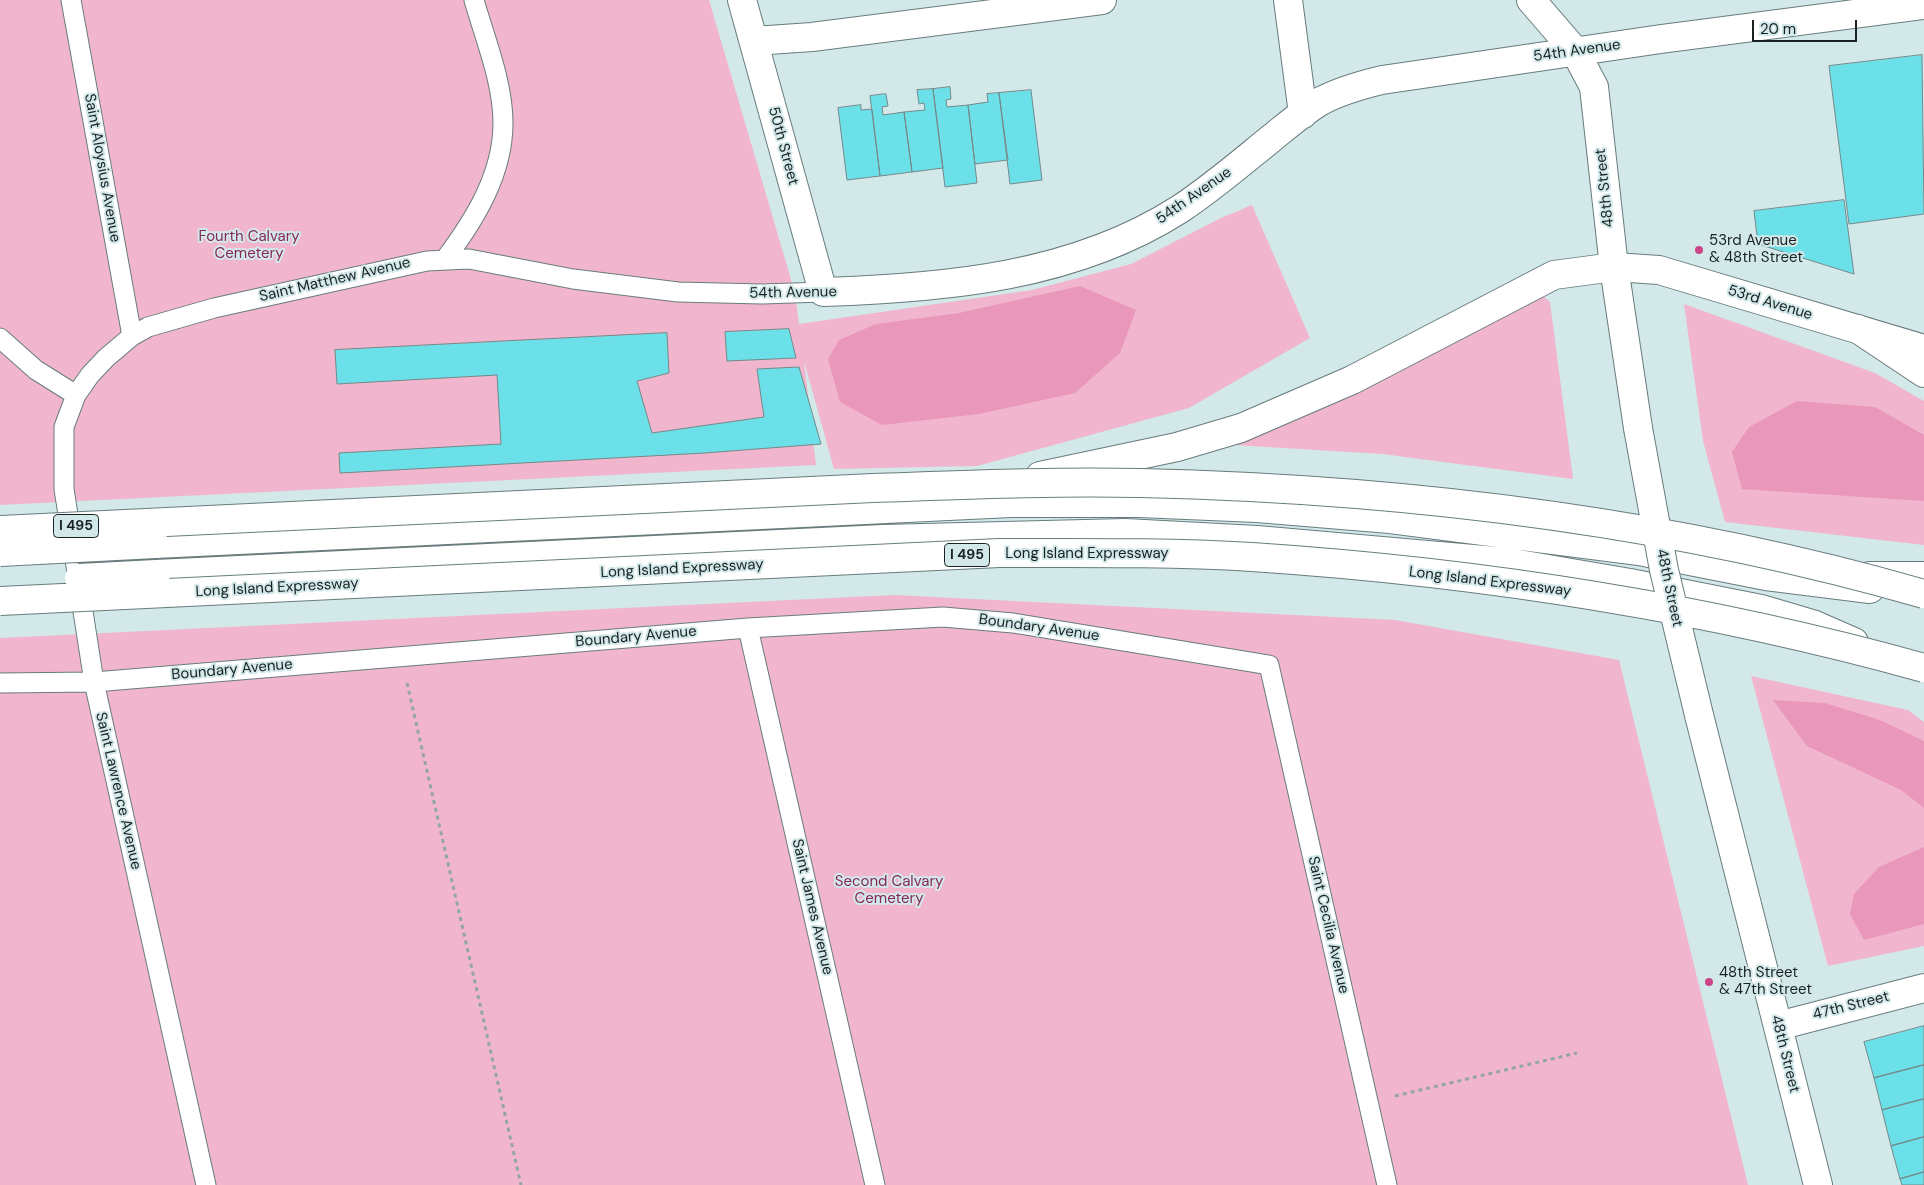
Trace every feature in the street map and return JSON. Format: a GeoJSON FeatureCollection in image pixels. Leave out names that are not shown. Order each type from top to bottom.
{"type":"FeatureCollection","features":[{"type":"Feature","properties":{"kind":"main road","name":"50th Street"},"geometry":{"type":"LineString","coordinates":[[742,0],[822,292]]}},
{"type":"Feature","properties":{"kind":"main road"},"geometry":{"type":"LineString","coordinates":[[754,41],[821,36],[1102,0]]}},
{"type":"Feature","properties":{"kind":"main road"},"geometry":{"type":"LineString","coordinates":[[1288,0],[1302,114]]}},
{"type":"Feature","properties":{"kind":"main road","name":"48th Street"},"geometry":{"type":"LineString","coordinates":[[1531,0],[1575,51],[1594,87],[1614,267],[1638,428],[1664,570],[1818,1185]]}},
{"type":"Feature","properties":{"kind":"main road","name":"54th Avenue"},"geometry":{"type":"LineString","coordinates":[[822,292],[970,282],[1006,276],[1084,253],[1151,226],[1180,209],[1302,114],[1339,93],[1382,80],[1575,51],[1924,5]]}},
{"type":"Feature","properties":{"kind":"main road","name":"53rd Avenue"},"geometry":{"type":"LineString","coordinates":[[883,509],[1134,457],[1212,438],[1241,428],[1352,380],[1554,275],[1614,267],[1659,270],[1924,349]]}},
{"type":"Feature","properties":{"kind":"main road"},"geometry":{"type":"LineString","coordinates":[[1858,330],[1924,373]]}},
{"type":"Feature","properties":{"kind":"main road","name":"I 495"},"geometry":{"type":"LineString","coordinates":[[0,530],[873,488],[1000,484],[1138,483],[1256,488],[1407,498],[1642,529],[1768,555],[1924,595]]}},
{"type":"Feature","properties":{"kind":"main road"},"geometry":{"type":"LineString","coordinates":[[0,552],[1011,503],[1139,503],[1257,508],[1390,519],[1639,551],[1766,576],[1924,595]]}},
{"type":"Feature","properties":{"kind":"main road"},"geometry":{"type":"LineString","coordinates":[[0,583],[998,535],[1125,532],[1257,540],[1507,562],[1630,583],[1787,615],[1848,638],[1924,681]]}},
{"type":"Feature","properties":{"kind":"main road","name":"Long Island Expressway"},"geometry":{"type":"LineString","coordinates":[[0,601],[999,554],[1124,553],[1242,557],[1386,569],[1504,582],[1626,601],[1760,628],[1924,668]]}},
{"type":"Feature","properties":{"kind":"main road"},"geometry":{"type":"LineString","coordinates":[[1766,576],[1924,576]]}},
{"type":"Feature","properties":{"kind":"main road","name":"47th Street"},"geometry":{"type":"LineString","coordinates":[[1778,1026],[1924,988]]}},
{"type":"Feature","properties":{"kind":"lane","name":"Saint Aloysius Avenue"},"geometry":{"type":"LineString","coordinates":[[72,0],[132,336]]}},
{"type":"Feature","properties":{"kind":"lane"},"geometry":{"type":"LineString","coordinates":[[446,258],[465,232],[488,189],[497,163],[502,137],[501,105],[495,71],[474,0]]}},
{"type":"Feature","properties":{"kind":"lane","name":"Saint Matthew Avenue"},"geometry":{"type":"LineString","coordinates":[[76,395],[95,370],[132,336],[148,328],[197,312],[406,264],[446,258]]}},
{"type":"Feature","properties":{"kind":"lane","name":"54th Avenue"},"geometry":{"type":"LineString","coordinates":[[446,258],[476,260],[574,279],[678,292],[762,294],[822,292]]}},
{"type":"Feature","properties":{"kind":"lane"},"geometry":{"type":"LineString","coordinates":[[0,338],[36,370],[76,395]]}},
{"type":"Feature","properties":{"kind":"lane","name":"Saint Lawrence Avenue"},"geometry":{"type":"LineString","coordinates":[[76,395],[64,427],[64,489],[94,682],[206,1185]]}},
{"type":"Feature","properties":{"kind":"lane","name":"Boundary Avenue"},"geometry":{"type":"LineString","coordinates":[[0,683],[94,682],[748,628],[966,618],[1013,623],[1269,665]]}},
{"type":"Feature","properties":{"kind":"lane","name":"Saint James Avenue"},"geometry":{"type":"LineString","coordinates":[[748,628],[875,1185]]}},
{"type":"Feature","properties":{"kind":"lane","name":"Saint Cecilia Avenue"},"geometry":{"type":"LineString","coordinates":[[1269,665],[1388,1185]]}},
{"type":"Feature","properties":{"kind":"path"},"geometry":{"type":"LineString","coordinates":[[401,656],[521,1185]]}},
{"type":"Feature","properties":{"kind":"path"},"geometry":{"type":"LineString","coordinates":[[1368,1102],[1577,1053]]}},
{"type":"Feature","properties":{"kind":"green space","name":"Fourth Calvary Cemetery"},"geometry":{"type":"Polygon","coordinates":[[[0,0],[709,0],[795,293],[799,324],[1032,290],[1131,264],[1219,219],[1252,205],[1310,338],[1189,408],[977,466],[834,469],[804,361],[816,465],[0,505],[0,0]]]}},
{"type":"Feature","properties":{"kind":"green space"},"geometry":{"type":"Polygon","coordinates":[[[1542,295],[1550,302],[1573,479],[1382,454],[1234,445],[1360,392],[1542,295]]]}},
{"type":"Feature","properties":{"kind":"green space"},"geometry":{"type":"Polygon","coordinates":[[[1684,304],[1875,373],[1924,401],[1924,545],[1725,522],[1703,441],[1684,304]]]}},
{"type":"Feature","properties":{"kind":"green space","name":"Second Calvary Cemetery"},"geometry":{"type":"Polygon","coordinates":[[[894,595],[1395,620],[1619,660],[1748,1185],[0,1185],[0,638],[894,595]]]}},
{"type":"Feature","properties":{"kind":"green space"},"geometry":{"type":"Polygon","coordinates":[[[1751,676],[1908,710],[1924,722],[1924,946],[1828,966],[1751,676]]]}},
{"type":"Feature","properties":{"kind":"shaded area"},"geometry":{"type":"Polygon","coordinates":[[[1080,286],[1136,310],[1120,353],[1075,393],[979,414],[882,425],[840,402],[828,359],[839,340],[876,324],[959,313],[1080,286]]]}},
{"type":"Feature","properties":{"kind":"shaded area"},"geometry":{"type":"Polygon","coordinates":[[[1797,401],[1875,407],[1924,435],[1924,501],[1742,489],[1732,452],[1749,427],[1797,401]]]}},
{"type":"Feature","properties":{"kind":"shaded area"},"geometry":{"type":"Polygon","coordinates":[[[1773,700],[1825,703],[1880,720],[1924,741],[1924,808],[1901,790],[1807,746],[1773,700]]]}},
{"type":"Feature","properties":{"kind":"shaded area"},"geometry":{"type":"Polygon","coordinates":[[[1924,847],[1924,924],[1864,940],[1850,914],[1854,894],[1879,867],[1924,847]]]}},
{"type":"Feature","properties":{"kind":"building"},"geometry":{"type":"Polygon","coordinates":[[[1922,55],[1924,214],[1849,224],[1829,66],[1922,55]]]}},
{"type":"Feature","properties":{"kind":"building"},"geometry":{"type":"Polygon","coordinates":[[[950,87],[951,99],[946,100],[947,107],[968,105],[977,183],[945,187],[933,89],[950,87]]]}},
{"type":"Feature","properties":{"kind":"building"},"geometry":{"type":"Polygon","coordinates":[[[933,89],[943,168],[912,172],[904,112],[925,110],[924,103],[919,104],[917,90],[933,89]]]}},
{"type":"Feature","properties":{"kind":"building"},"geometry":{"type":"Polygon","coordinates":[[[1031,90],[1042,180],[1010,184],[999,93],[1031,90]]]}},
{"type":"Feature","properties":{"kind":"building"},"geometry":{"type":"Polygon","coordinates":[[[999,93],[1008,160],[975,164],[968,105],[988,102],[987,94],[999,93]]]}},
{"type":"Feature","properties":{"kind":"building"},"geometry":{"type":"Polygon","coordinates":[[[886,94],[888,106],[882,107],[883,115],[904,112],[912,172],[880,176],[870,96],[886,94]]]}},
{"type":"Feature","properties":{"kind":"building"},"geometry":{"type":"Polygon","coordinates":[[[861,105],[861,110],[872,109],[880,176],[847,180],[838,108],[861,105]]]}},
{"type":"Feature","properties":{"kind":"building"},"geometry":{"type":"Polygon","coordinates":[[[1844,200],[1854,274],[1758,244],[1754,211],[1844,200]]]}},
{"type":"Feature","properties":{"kind":"building"},"geometry":{"type":"Polygon","coordinates":[[[789,329],[796,358],[727,361],[725,332],[789,329]]]}},
{"type":"Feature","properties":{"kind":"building"},"geometry":{"type":"Polygon","coordinates":[[[667,333],[669,373],[637,381],[652,433],[764,417],[757,369],[799,367],[821,444],[705,453],[340,473],[339,453],[501,444],[497,375],[337,384],[335,350],[667,333]]]}},
{"type":"Feature","properties":{"kind":"building"},"geometry":{"type":"Polygon","coordinates":[[[1924,1026],[1924,1065],[1874,1078],[1864,1042],[1924,1026]]]}},
{"type":"Feature","properties":{"kind":"building"},"geometry":{"type":"Polygon","coordinates":[[[1924,1065],[1924,1099],[1882,1110],[1874,1078],[1924,1065]]]}},
{"type":"Feature","properties":{"kind":"building"},"geometry":{"type":"Polygon","coordinates":[[[1924,1099],[1924,1137],[1891,1146],[1882,1110],[1924,1099]]]}},
{"type":"Feature","properties":{"kind":"building"},"geometry":{"type":"Polygon","coordinates":[[[1924,1137],[1924,1172],[1900,1179],[1891,1146],[1924,1137]]]}},
{"type":"Feature","properties":{"kind":"building"},"geometry":{"type":"Polygon","coordinates":[[[1924,1172],[1924,1185],[1902,1185],[1900,1179],[1924,1172]]]}},
{"type":"Feature","properties":{"kind":"place","name":"53rd Avenue & 48th Street"},"geometry":{"type":"Point","coordinates":[1699,250]}},
{"type":"Feature","properties":{"kind":"place","name":"48th Street & 47th Street"},"geometry":{"type":"Point","coordinates":[1709,982]}}]}
